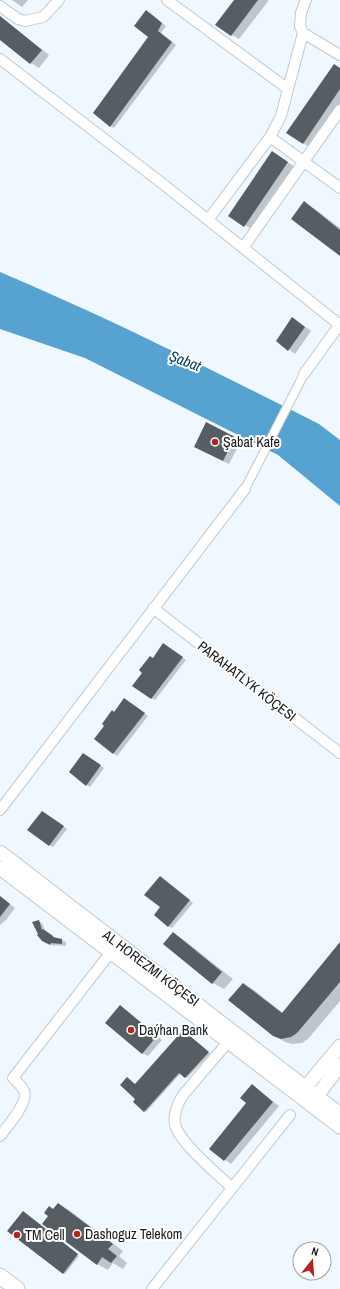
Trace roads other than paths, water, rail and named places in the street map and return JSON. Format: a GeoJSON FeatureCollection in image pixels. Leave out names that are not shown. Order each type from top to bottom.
{"type":"FeatureCollection","features":[{"type":"Feature","properties":{"kind":"main road"},"geometry":{"type":"LineString","coordinates":[[0,1276],[17,1289]]}},
{"type":"Feature","properties":{"kind":"street"},"geometry":{"type":"LineString","coordinates":[[0,6],[18,19],[25,21],[43,17],[58,0]]}},
{"type":"Feature","properties":{"kind":"street"},"geometry":{"type":"LineString","coordinates":[[167,0],[288,89]]}},
{"type":"Feature","properties":{"kind":"street"},"geometry":{"type":"LineString","coordinates":[[306,0],[301,13],[300,26],[303,33],[340,55]]}},
{"type":"Feature","properties":{"kind":"street"},"geometry":{"type":"LineString","coordinates":[[208,220],[270,137],[280,116],[303,33]]}},
{"type":"Feature","properties":{"kind":"street"},"geometry":{"type":"LineString","coordinates":[[0,59],[340,324],[304,374],[245,489],[0,810]]}},
{"type":"Feature","properties":{"kind":"street"},"geometry":{"type":"LineString","coordinates":[[243,248],[340,110]]}},
{"type":"Feature","properties":{"kind":"street"},"geometry":{"type":"LineString","coordinates":[[270,137],[340,188]]}},
{"type":"Feature","properties":{"kind":"street","name":"PARAHATLYK KÖÇESI"},"geometry":{"type":"LineString","coordinates":[[153,608],[340,753]]}},
{"type":"Feature","properties":{"kind":"street","name":"AL HOREZMI KÖÇESI"},"geometry":{"type":"LineString","coordinates":[[0,852],[302,1091],[340,1127]]}},
{"type":"Feature","properties":{"kind":"street","name":"AL HOREZMI KÖÇESI"},"geometry":{"type":"LineString","coordinates":[[0,868],[228,1042],[302,1091]]}},
{"type":"Feature","properties":{"kind":"street"},"geometry":{"type":"LineString","coordinates":[[0,1136],[20,1108],[25,1097],[24,1091],[13,1078],[111,952]]}},
{"type":"Feature","properties":{"kind":"street"},"geometry":{"type":"LineString","coordinates":[[228,1042],[183,1095],[178,1103],[175,1124],[178,1132],[188,1146],[232,1188]]}},
{"type":"Feature","properties":{"kind":"street"},"geometry":{"type":"LineString","coordinates":[[302,1091],[340,1046]]}},
{"type":"Feature","properties":{"kind":"street"},"geometry":{"type":"LineString","coordinates":[[313,1100],[340,1065]]}},
{"type":"Feature","properties":{"kind":"street","name":"AL HOREZMI KÖÇESI"},"geometry":{"type":"LineString","coordinates":[[313,1100],[340,1114]]}},
{"type":"Feature","properties":{"kind":"street"},"geometry":{"type":"LineString","coordinates":[[152,1289],[290,1114]]}},
{"type":"Feature","properties":{"kind":"water","name":"Şabat"},"geometry":{"type":"Polygon","coordinates":[[[0,272],[121,326],[319,424],[340,440],[340,506],[278,455],[85,358],[0,329],[0,272]]]}},
{"type":"Feature","properties":{"kind":"place","name":"Şabat Kafe"},"geometry":{"type":"Point","coordinates":[215,442]}},
{"type":"Feature","properties":{"kind":"place","name":"Daýhan Bank"},"geometry":{"type":"Point","coordinates":[131,1030]}},
{"type":"Feature","properties":{"kind":"place","name":"Dashoguz Telekom"},"geometry":{"type":"Point","coordinates":[77,1234]}},
{"type":"Feature","properties":{"kind":"place","name":"TM Cell"},"geometry":{"type":"Point","coordinates":[17,1235]}}]}
